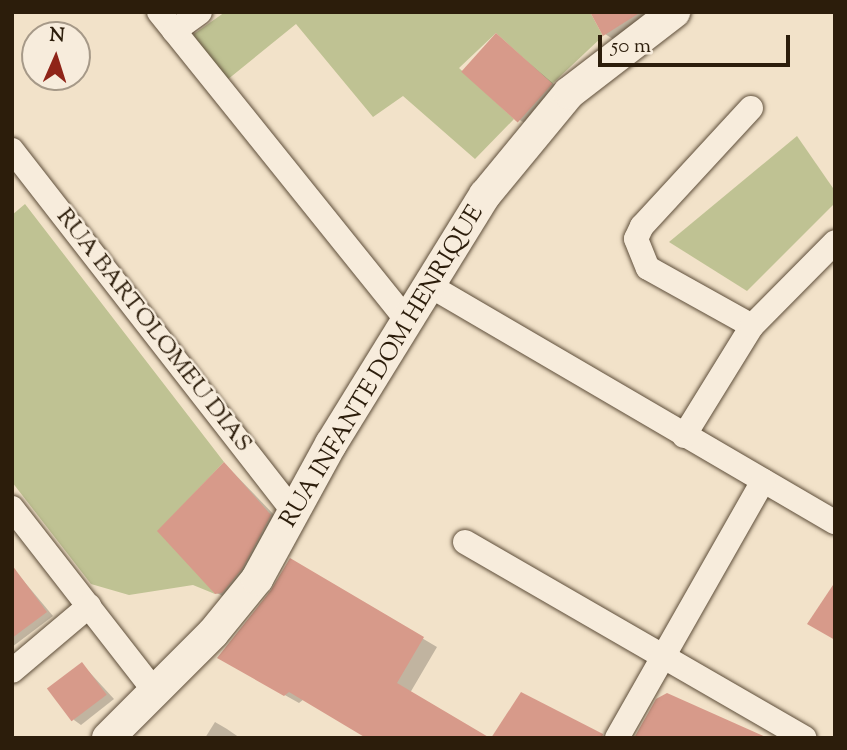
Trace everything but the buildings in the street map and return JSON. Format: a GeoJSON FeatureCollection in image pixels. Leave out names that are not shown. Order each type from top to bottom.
{"type":"FeatureCollection","features":[{"type":"Feature","properties":{"kind":"street"},"geometry":{"type":"LineString","coordinates":[[200,12],[167,22],[406,319]]}},
{"type":"Feature","properties":{"kind":"street","name":"RUA INFANTE DOM HENRIQUE"},"geometry":{"type":"LineString","coordinates":[[108,738],[214,633],[257,579],[406,319],[485,195],[569,93],[674,12]]}},
{"type":"Feature","properties":{"kind":"street"},"geometry":{"type":"LineString","coordinates":[[751,108],[642,226],[636,239],[648,268],[752,326]]}},
{"type":"Feature","properties":{"kind":"street","name":"RUA BARTOLOMEU DIAS"},"geometry":{"type":"LineString","coordinates":[[12,150],[294,512]]}},
{"type":"Feature","properties":{"kind":"street"},"geometry":{"type":"LineString","coordinates":[[684,436],[752,326],[835,242]]}},
{"type":"Feature","properties":{"kind":"street"},"geometry":{"type":"LineString","coordinates":[[427,284],[835,522]]}},
{"type":"Feature","properties":{"kind":"street"},"geometry":{"type":"LineString","coordinates":[[617,738],[763,481]]}},
{"type":"Feature","properties":{"kind":"street"},"geometry":{"type":"LineString","coordinates":[[12,508],[155,692]]}},
{"type":"Feature","properties":{"kind":"street"},"geometry":{"type":"LineString","coordinates":[[465,542],[804,738]]}},
{"type":"Feature","properties":{"kind":"street"},"geometry":{"type":"LineString","coordinates":[[12,671],[89,607]]}},
{"type":"Feature","properties":{"kind":"green space"},"geometry":{"type":"Polygon","coordinates":[[[225,12],[590,12],[603,36],[552,84],[496,33],[459,68],[514,119],[475,159],[403,96],[373,117],[296,24],[227,80],[195,45],[194,34],[225,12]]]}},
{"type":"Feature","properties":{"kind":"green space"},"geometry":{"type":"Polygon","coordinates":[[[797,136],[835,191],[835,203],[747,291],[669,242],[797,136]]]}},
{"type":"Feature","properties":{"kind":"green space"},"geometry":{"type":"Polygon","coordinates":[[[25,204],[224,462],[163,526],[215,594],[193,585],[129,595],[91,584],[12,482],[12,215],[25,204]]]}}]}
